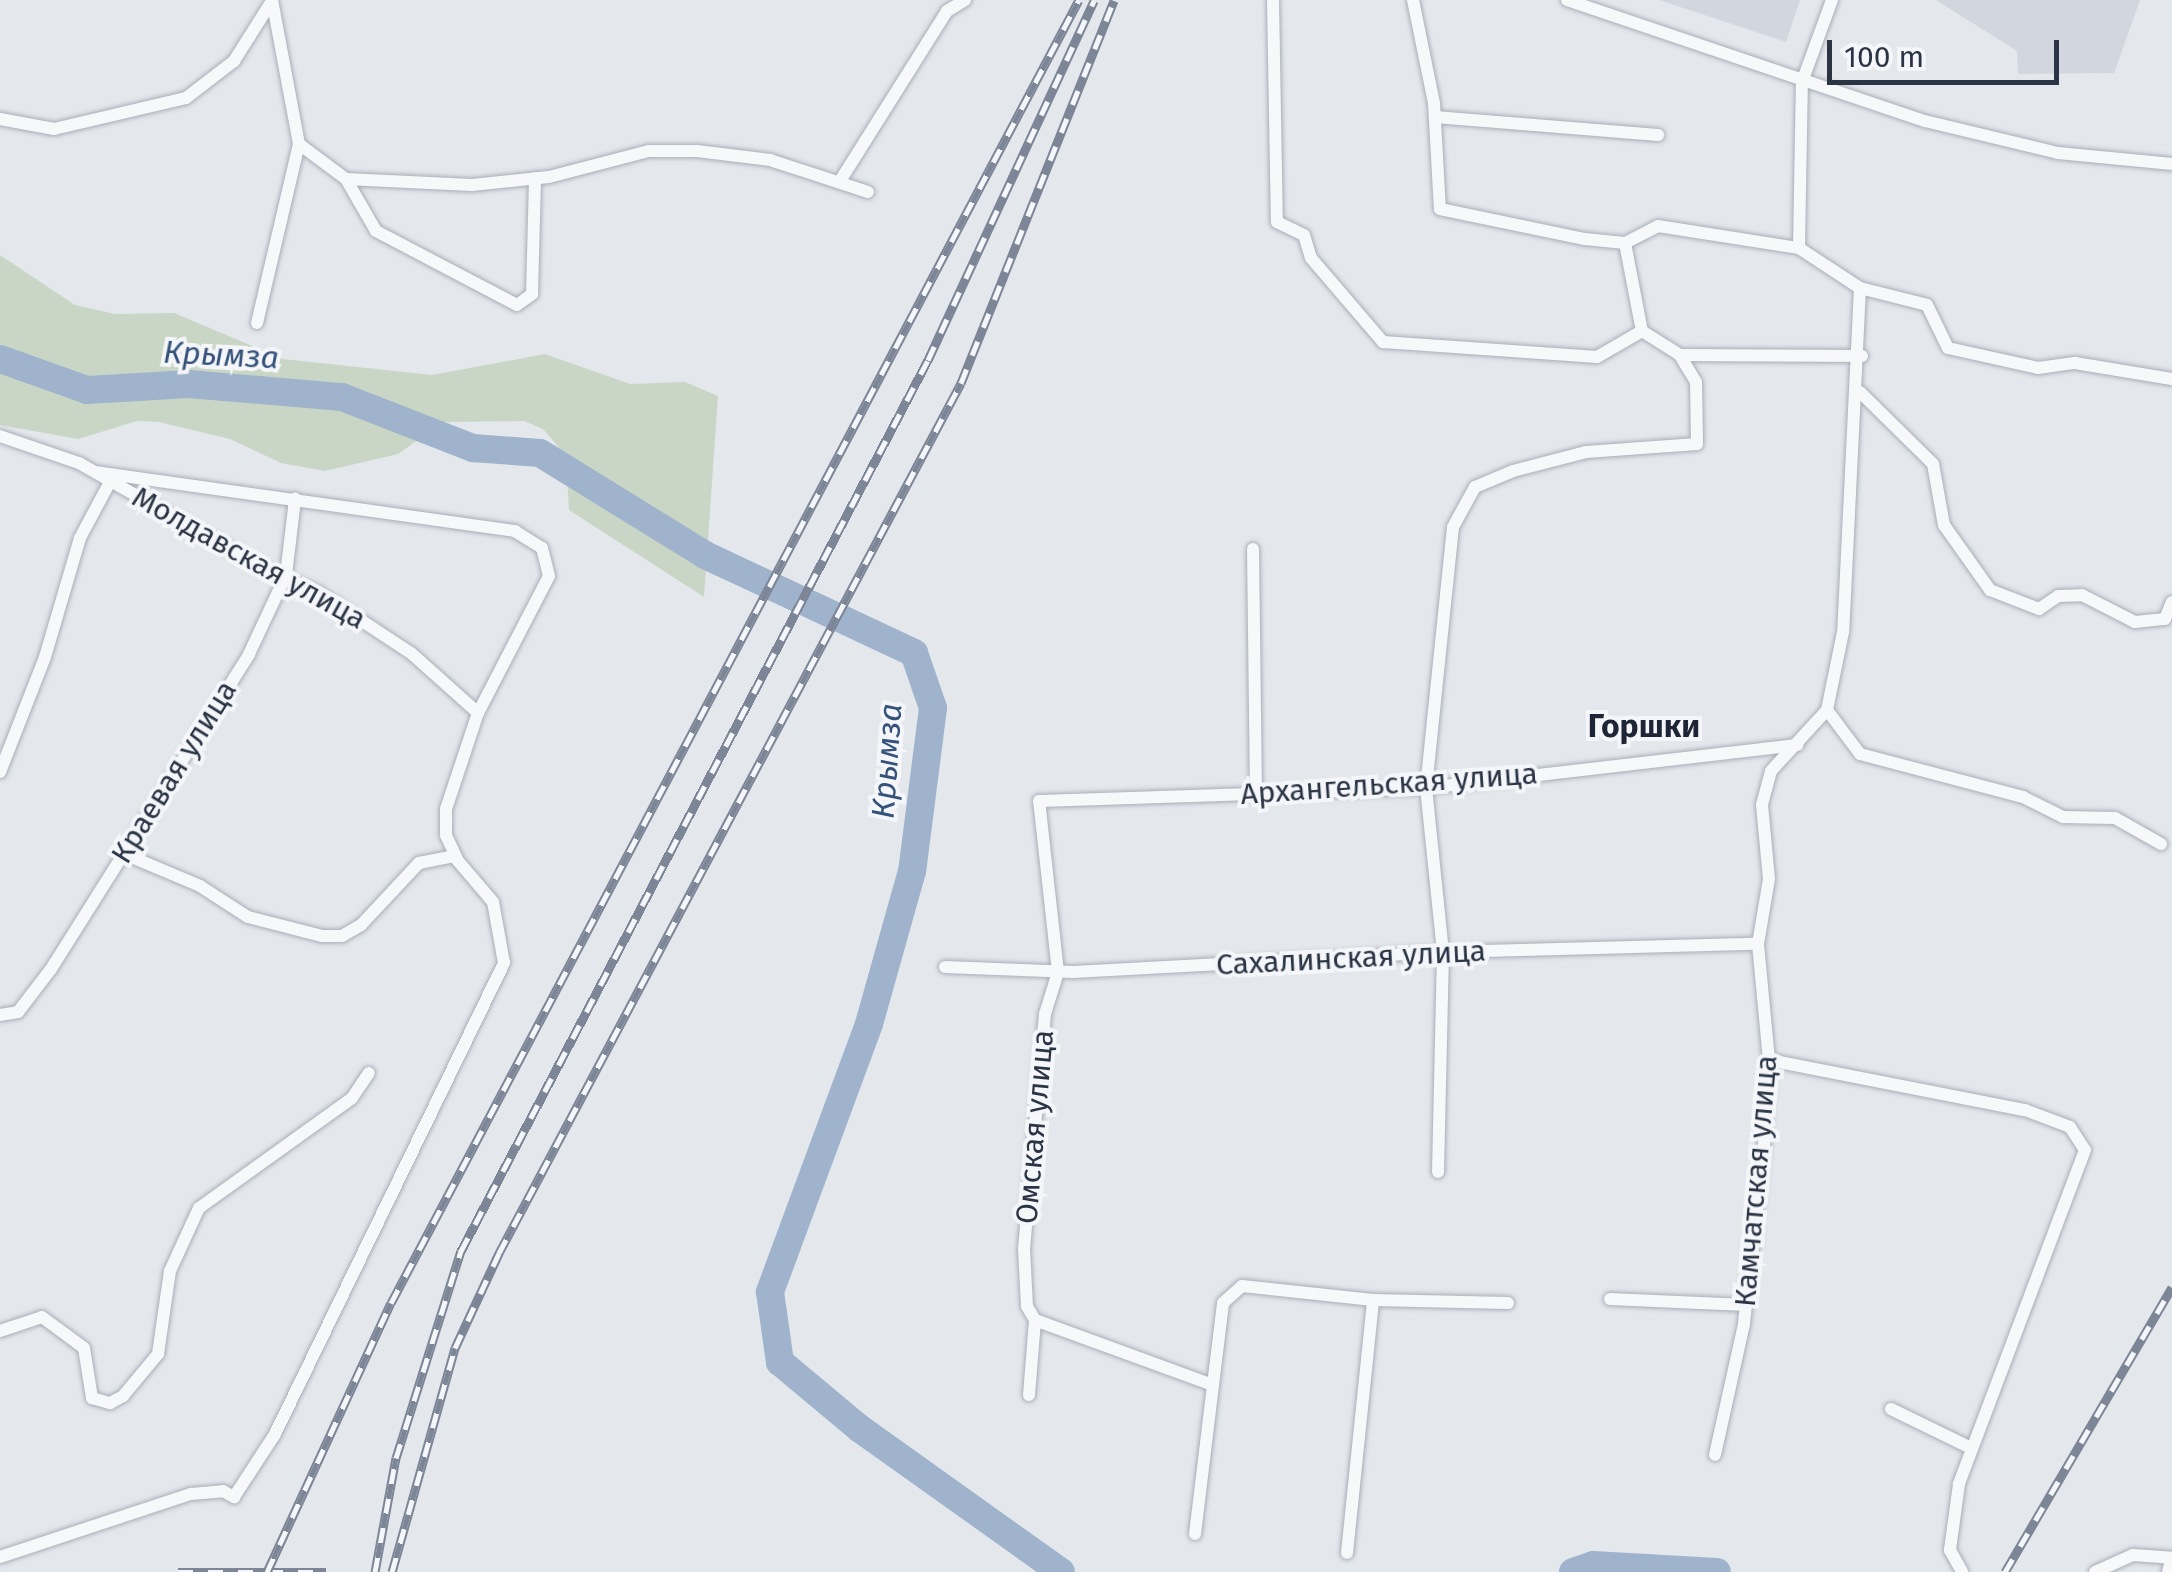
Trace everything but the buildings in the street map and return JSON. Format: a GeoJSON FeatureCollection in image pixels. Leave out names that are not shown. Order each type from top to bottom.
{"type":"FeatureCollection","features":[{"type":"Feature","properties":{"kind":"street"},"geometry":{"type":"LineString","coordinates":[[840,181],[946,11],[965,0]]}},
{"type":"Feature","properties":{"kind":"street"},"geometry":{"type":"LineString","coordinates":[[1273,0],[1277,222],[1304,235],[1311,258],[1382,342],[1598,357],[1642,331]]}},
{"type":"Feature","properties":{"kind":"street"},"geometry":{"type":"LineString","coordinates":[[1413,0],[1436,117],[1440,208],[1625,243],[1658,226],[1798,248],[1860,288],[1927,305],[1948,348],[2038,368],[2075,363],[2172,379]]}},
{"type":"Feature","properties":{"kind":"street"},"geometry":{"type":"LineString","coordinates":[[1568,0],[1802,82],[2058,153],[2172,164]]}},
{"type":"Feature","properties":{"kind":"street"},"geometry":{"type":"LineString","coordinates":[[1798,248],[1802,82],[1832,0]]}},
{"type":"Feature","properties":{"kind":"street"},"geometry":{"type":"LineString","coordinates":[[0,120],[54,129],[186,98],[234,61],[271,2]]}},
{"type":"Feature","properties":{"kind":"street"},"geometry":{"type":"LineString","coordinates":[[257,323],[299,144],[271,2]]}},
{"type":"Feature","properties":{"kind":"street"},"geometry":{"type":"LineString","coordinates":[[1436,117],[1658,135]]}},
{"type":"Feature","properties":{"kind":"street"},"geometry":{"type":"LineString","coordinates":[[299,144],[346,179],[376,231],[516,305],[532,294],[535,178]]}},
{"type":"Feature","properties":{"kind":"street"},"geometry":{"type":"LineString","coordinates":[[346,179],[472,185],[535,178],[649,151],[696,151],[770,160],[868,192]]}},
{"type":"Feature","properties":{"kind":"street"},"geometry":{"type":"LineString","coordinates":[[1438,1172],[1443,952],[1426,788],[1453,527],[1475,487],[1514,471],[1586,452],[1697,444],[1696,382],[1680,355],[1642,331],[1625,243]]}},
{"type":"Feature","properties":{"kind":"street","name":"Камчатская улица"},"geometry":{"type":"LineString","coordinates":[[1715,1455],[1746,1305],[1768,1060],[1758,944],[1769,879],[1762,804],[1771,771],[1827,710],[1843,632],[1843,544],[1862,356],[1860,288]]}},
{"type":"Feature","properties":{"kind":"street"},"geometry":{"type":"LineString","coordinates":[[1680,355],[1862,356]]}},
{"type":"Feature","properties":{"kind":"street"},"geometry":{"type":"LineString","coordinates":[[1860,392],[1932,464],[1944,524],[1990,590],[2039,608],[2058,596],[2082,595],[2135,622],[2164,619],[2172,602]]}},
{"type":"Feature","properties":{"kind":"street","name":"Молдавская улица"},"geometry":{"type":"LineString","coordinates":[[0,436],[96,472],[269,571],[286,575],[410,654],[478,713]]}},
{"type":"Feature","properties":{"kind":"street"},"geometry":{"type":"LineString","coordinates":[[0,1557],[191,1494],[223,1491],[234,1497],[284,1416],[504,962],[494,902],[455,856],[446,809],[478,713],[544,593],[549,576],[542,548],[515,531],[444,516],[96,472]]}},
{"type":"Feature","properties":{"kind":"street"},"geometry":{"type":"LineString","coordinates":[[0,772],[45,657],[80,538],[110,480]]}},
{"type":"Feature","properties":{"kind":"street","name":"Краевая улица"},"geometry":{"type":"LineString","coordinates":[[0,1015],[18,1012],[249,654],[286,575],[296,498]]}},
{"type":"Feature","properties":{"kind":"street"},"geometry":{"type":"LineString","coordinates":[[1253,549],[1256,794]]}},
{"type":"Feature","properties":{"kind":"street"},"geometry":{"type":"LineString","coordinates":[[1827,710],[1860,754],[2022,797],[2063,818],[2115,818],[2161,844]]}},
{"type":"Feature","properties":{"kind":"street","name":"Архангельская улица"},"geometry":{"type":"LineString","coordinates":[[1039,801],[1426,788],[1798,745]]}},
{"type":"Feature","properties":{"kind":"street","name":"Омская улица"},"geometry":{"type":"LineString","coordinates":[[1028,1395],[1034,1320],[1026,1306],[1024,1248],[1045,1014],[1058,972],[1039,801]]}},
{"type":"Feature","properties":{"kind":"street"},"geometry":{"type":"LineString","coordinates":[[122,853],[200,886],[248,916],[322,936],[342,936],[361,925],[419,863],[455,856]]}},
{"type":"Feature","properties":{"kind":"street","name":"Сахалинская улица"},"geometry":{"type":"LineString","coordinates":[[945,967],[1058,972],[1443,952],[1758,944]]}},
{"type":"Feature","properties":{"kind":"street"},"geometry":{"type":"LineString","coordinates":[[1768,1060],[2025,1110],[2070,1127],[2084,1150],[1972,1448],[1950,1550],[1962,1572]]}},
{"type":"Feature","properties":{"kind":"street"},"geometry":{"type":"LineString","coordinates":[[0,1331],[42,1317],[84,1348],[92,1398],[110,1403],[123,1396],[158,1354],[170,1271],[199,1208],[352,1098],[368,1073]]}},
{"type":"Feature","properties":{"kind":"street"},"geometry":{"type":"LineString","coordinates":[[1195,1534],[1212,1385],[1228,1292],[1242,1286],[1373,1300],[1508,1304]]}},
{"type":"Feature","properties":{"kind":"street"},"geometry":{"type":"LineString","coordinates":[[1610,1299],[1746,1305]]}},
{"type":"Feature","properties":{"kind":"street"},"geometry":{"type":"LineString","coordinates":[[1347,1553],[1373,1300]]}},
{"type":"Feature","properties":{"kind":"street"},"geometry":{"type":"LineString","coordinates":[[1034,1320],[1212,1385]]}},
{"type":"Feature","properties":{"kind":"street"},"geometry":{"type":"LineString","coordinates":[[1891,1410],[1972,1448]]}},
{"type":"Feature","properties":{"kind":"street"},"geometry":{"type":"LineString","coordinates":[[2095,1572],[2134,1555],[2172,1558],[2168,1572]]}},
{"type":"Feature","properties":{"kind":"shaded area"},"geometry":{"type":"Polygon","coordinates":[[[1659,0],[1800,0],[1786,42],[1659,0]]]}},
{"type":"Feature","properties":{"kind":"shaded area"},"geometry":{"type":"Polygon","coordinates":[[[1936,0],[2140,0],[2114,73],[2018,74],[2017,51],[1936,0]]]}},
{"type":"Feature","properties":{"kind":"green space"},"geometry":{"type":"Polygon","coordinates":[[[0,255],[75,305],[115,314],[174,313],[283,359],[432,375],[545,354],[630,384],[685,382],[718,396],[704,597],[569,510],[566,456],[543,429],[524,421],[443,422],[398,454],[325,471],[281,463],[230,439],[159,422],[137,421],[78,439],[0,425],[0,255]]]}},
{"type":"Feature","properties":{"kind":"waterway","name":"Крымза"},"geometry":{"type":"LineString","coordinates":[[0,359],[87,390],[189,384],[342,397],[473,448],[540,453],[705,555],[914,653],[933,708],[912,871],[869,1024],[770,1292],[780,1362],[859,1428],[1061,1572]]}},
{"type":"Feature","properties":{"kind":"waterway","name":"Крымза"},"geometry":{"type":"LineString","coordinates":[[1573,1572],[1593,1565],[1717,1572]]}},
{"type":"Feature","properties":{"kind":"railway"},"geometry":{"type":"LineString","coordinates":[[267,1572],[391,1303],[1079,0]]}},
{"type":"Feature","properties":{"kind":"railway"},"geometry":{"type":"LineString","coordinates":[[375,1572],[396,1458],[461,1251],[928,360],[1094,0]]}},
{"type":"Feature","properties":{"kind":"railway"},"geometry":{"type":"LineString","coordinates":[[392,1572],[455,1348],[499,1253],[961,383],[1114,0]]}},
{"type":"Feature","properties":{"kind":"railway"},"geometry":{"type":"LineString","coordinates":[[2005,1572],[2172,1287]]}},
{"type":"Feature","properties":{"kind":"railway"},"geometry":{"type":"LineString","coordinates":[[178,1572],[326,1572]]}},
{"type":"Feature","properties":{"kind":"district","name":"Горшки"},"geometry":{"type":"Point","coordinates":[1644,726]}}]}
